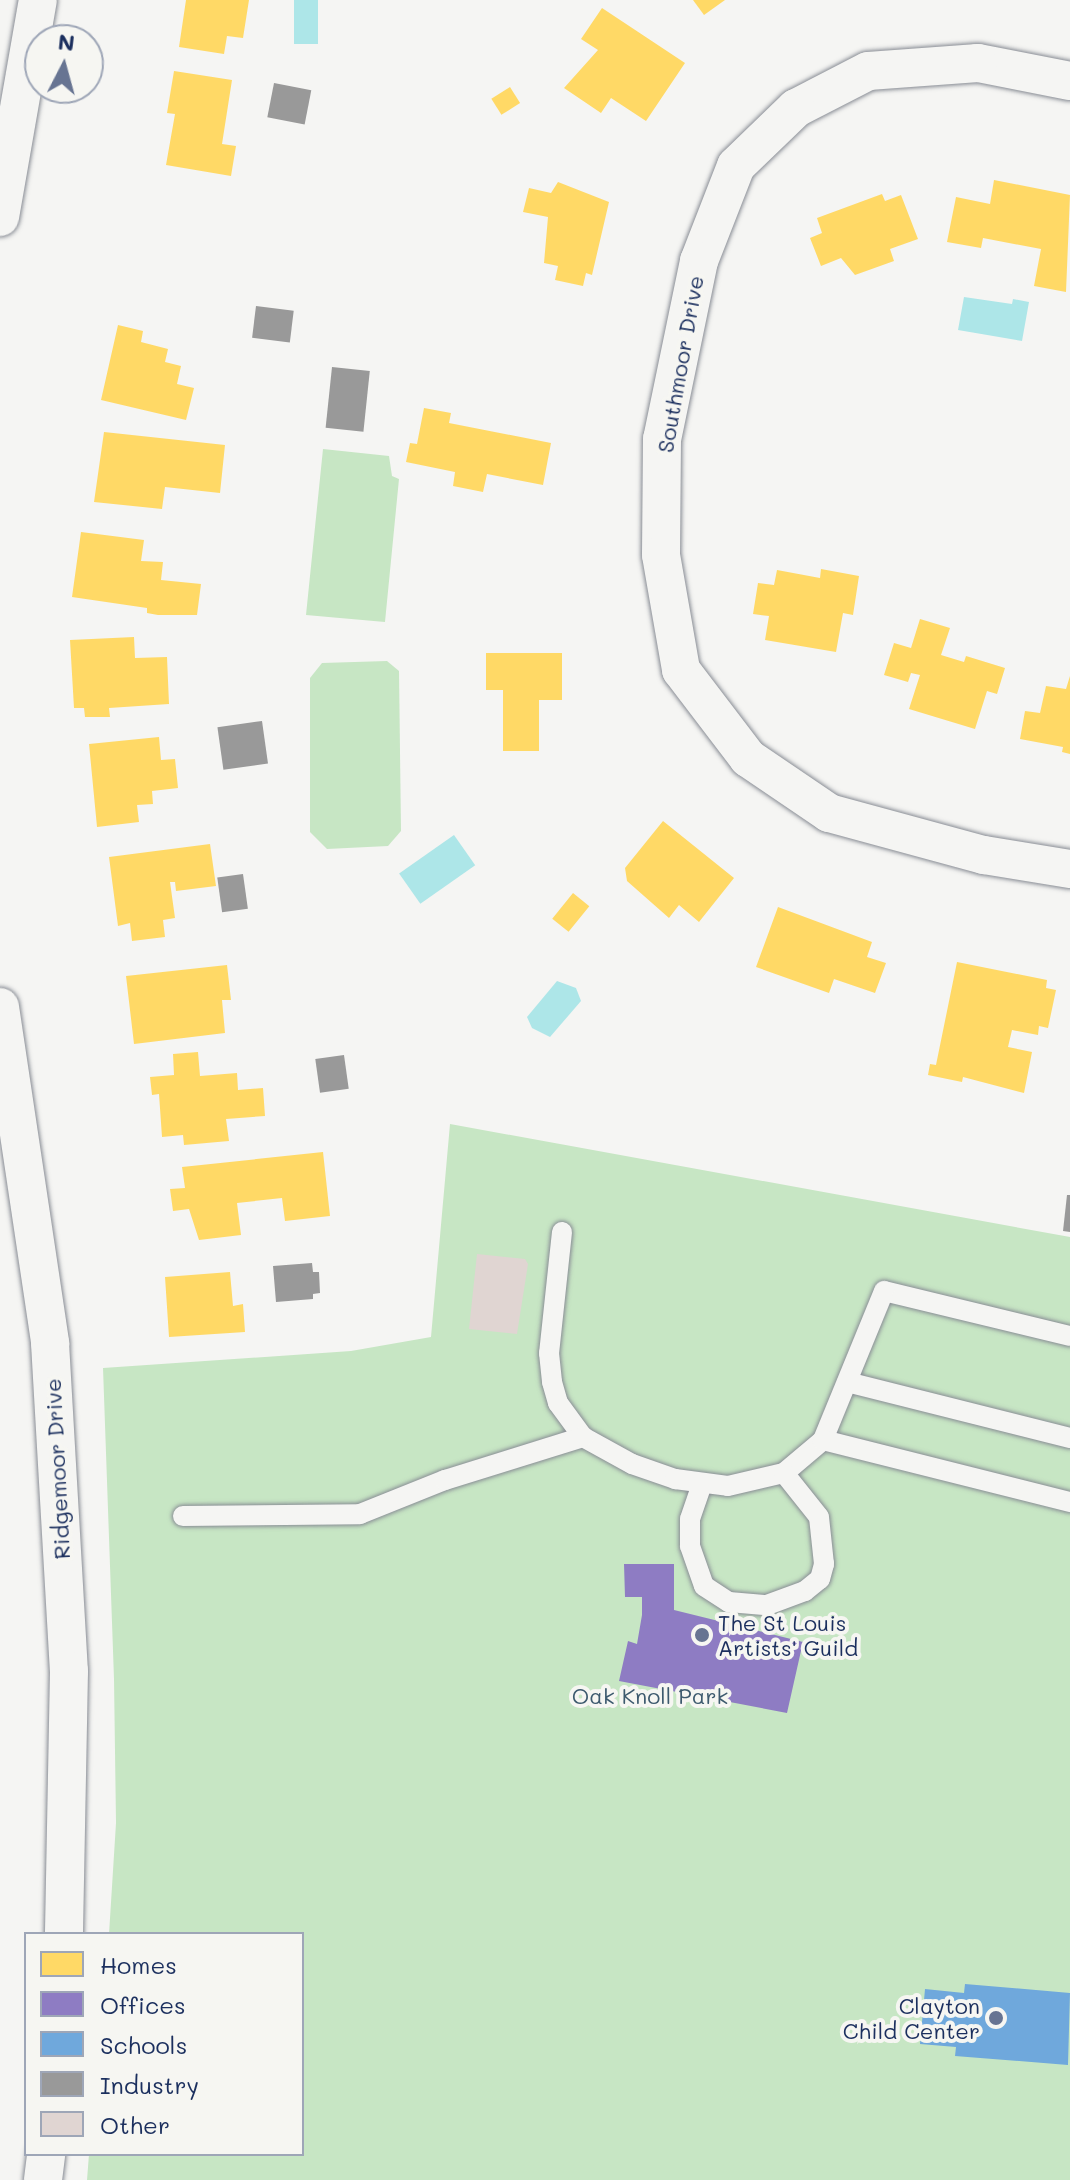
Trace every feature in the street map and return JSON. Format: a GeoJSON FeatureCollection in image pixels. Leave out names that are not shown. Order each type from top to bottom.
{"type":"FeatureCollection","features":[{"type":"Feature","properties":{"kind":"street"},"geometry":{"type":"LineString","coordinates":[[0,217],[38,0]]}},
{"type":"Feature","properties":{"kind":"street","name":"Southmoor Drive"},"geometry":{"type":"LineString","coordinates":[[1070,81],[978,63],[868,71],[796,108],[736,166],[699,261],[662,439],[661,555],[681,670],[748,758],[829,813],[984,855],[1070,869]]}},
{"type":"Feature","properties":{"kind":"street","name":"Ridgemoor Drive"},"geometry":{"type":"LineString","coordinates":[[0,1007],[50,1343],[69,1671],[64,1932]]}},
{"type":"Feature","properties":{"kind":"street"},"geometry":{"type":"LineString","coordinates":[[43,2180],[46,2156]]}},
{"type":"Feature","properties":{"kind":"lane"},"geometry":{"type":"LineString","coordinates":[[562,1232],[549,1353],[558,1403],[583,1437],[632,1464],[702,1484],[747,1485],[784,1473],[823,1440],[884,1291],[1070,1336]]}},
{"type":"Feature","properties":{"kind":"lane"},"geometry":{"type":"LineString","coordinates":[[847,1382],[1070,1438]]}},
{"type":"Feature","properties":{"kind":"lane"},"geometry":{"type":"LineString","coordinates":[[183,1516],[360,1514],[445,1480],[583,1437]]}},
{"type":"Feature","properties":{"kind":"lane"},"geometry":{"type":"LineString","coordinates":[[823,1440],[1070,1502]]}},
{"type":"Feature","properties":{"kind":"lane"},"geometry":{"type":"LineString","coordinates":[[702,1484],[690,1519],[690,1546],[704,1586],[729,1602],[767,1605],[805,1591],[820,1579],[824,1564],[819,1517],[784,1473]]}},
{"type":"Feature","properties":{"kind":"green space"},"geometry":{"type":"Polygon","coordinates":[[[323,449],[389,456],[392,476],[399,479],[385,622],[306,615],[323,449]]]}},
{"type":"Feature","properties":{"kind":"green space"},"geometry":{"type":"Polygon","coordinates":[[[387,661],[399,671],[401,831],[388,846],[327,849],[310,832],[310,678],[322,663],[387,661]]]}},
{"type":"Feature","properties":{"kind":"green space","name":"Oak Knoll Park"},"geometry":{"type":"Polygon","coordinates":[[[450,1124],[1070,1237],[1070,2180],[87,2180],[89,2156],[304,2156],[304,1932],[109,1932],[116,1823],[103,1368],[351,1351],[431,1337],[450,1124]]]}},
{"type":"Feature","properties":{"kind":"water"},"geometry":{"type":"Polygon","coordinates":[[[294,0],[318,0],[318,44],[294,44],[294,0]]]}},
{"type":"Feature","properties":{"kind":"water"},"geometry":{"type":"Polygon","coordinates":[[[964,297],[1012,304],[1013,299],[1029,302],[1022,341],[958,330],[964,297]]]}},
{"type":"Feature","properties":{"kind":"water"},"geometry":{"type":"Polygon","coordinates":[[[454,835],[475,865],[420,904],[399,873],[454,835]]]}},
{"type":"Feature","properties":{"kind":"water"},"geometry":{"type":"Polygon","coordinates":[[[557,981],[576,988],[581,1001],[550,1037],[532,1028],[527,1017],[557,981]]]}},
{"type":"Feature","properties":{"kind":"building: Homes"},"geometry":{"type":"Polygon","coordinates":[[[186,0],[249,0],[243,38],[227,36],[224,54],[179,47],[186,0]]]}},
{"type":"Feature","properties":{"kind":"building: Homes"},"geometry":{"type":"Polygon","coordinates":[[[693,0],[725,0],[704,15],[693,0]]]}},
{"type":"Feature","properties":{"kind":"building: Homes"},"geometry":{"type":"Polygon","coordinates":[[[602,8],[685,63],[646,121],[611,98],[601,113],[564,88],[598,50],[581,39],[602,8]]]}},
{"type":"Feature","properties":{"kind":"building: Homes"},"geometry":{"type":"Polygon","coordinates":[[[174,71],[232,80],[222,144],[236,146],[231,176],[166,165],[175,114],[167,113],[174,71]]]}},
{"type":"Feature","properties":{"kind":"building: Homes"},"geometry":{"type":"Polygon","coordinates":[[[510,87],[520,103],[501,115],[491,99],[510,87]]]}},
{"type":"Feature","properties":{"kind":"building: Homes"},"geometry":{"type":"Polygon","coordinates":[[[994,180],[1070,195],[1066,292],[1034,286],[1041,249],[983,238],[981,248],[947,242],[956,197],[990,204],[994,180]]]}},
{"type":"Feature","properties":{"kind":"building: Homes"},"geometry":{"type":"Polygon","coordinates":[[[558,182],[609,202],[592,275],[586,273],[583,286],[555,280],[558,266],[544,263],[548,217],[523,212],[529,188],[551,193],[558,182]]]}},
{"type":"Feature","properties":{"kind":"building: Homes"},"geometry":{"type":"Polygon","coordinates":[[[882,194],[885,201],[901,195],[918,239],[890,249],[894,261],[855,275],[841,258],[821,266],[810,238],[822,233],[817,218],[882,194]]]}},
{"type":"Feature","properties":{"kind":"building: Homes"},"geometry":{"type":"Polygon","coordinates":[[[118,325],[143,331],[141,342],[168,349],[165,362],[181,366],[177,384],[194,388],[186,420],[101,400],[118,325]]]}},
{"type":"Feature","properties":{"kind":"building: Homes"},"geometry":{"type":"Polygon","coordinates":[[[424,408],[451,413],[449,423],[551,443],[543,485],[487,474],[483,492],[453,486],[455,472],[406,462],[410,443],[417,444],[424,408]]]}},
{"type":"Feature","properties":{"kind":"building: Homes"},"geometry":{"type":"Polygon","coordinates":[[[104,432],[225,445],[220,493],[165,487],[162,509],[94,502],[104,432]]]}},
{"type":"Feature","properties":{"kind":"building: Homes"},"geometry":{"type":"Polygon","coordinates":[[[81,532],[144,540],[141,561],[163,562],[161,580],[201,584],[197,615],[158,615],[147,613],[147,608],[72,597],[81,532]]]}},
{"type":"Feature","properties":{"kind":"building: Homes"},"geometry":{"type":"Polygon","coordinates":[[[821,569],[859,576],[853,615],[843,613],[836,652],[765,640],[769,616],[753,614],[758,583],[774,585],[777,570],[820,578],[821,569]]]}},
{"type":"Feature","properties":{"kind":"building: Homes"},"geometry":{"type":"Polygon","coordinates":[[[920,619],[950,628],[941,655],[964,662],[966,656],[1005,668],[997,694],[987,691],[975,729],[909,709],[920,675],[911,673],[908,682],[884,675],[894,643],[911,648],[920,619]]]}},
{"type":"Feature","properties":{"kind":"building: Homes"},"geometry":{"type":"Polygon","coordinates":[[[134,637],[135,658],[167,657],[169,704],[109,708],[110,717],[85,717],[84,708],[74,708],[70,640],[134,637]]]}},
{"type":"Feature","properties":{"kind":"building: Homes"},"geometry":{"type":"Polygon","coordinates":[[[486,653],[562,653],[562,700],[539,700],[539,751],[503,751],[503,690],[486,690],[486,653]]]}},
{"type":"Feature","properties":{"kind":"building: Homes"},"geometry":{"type":"Polygon","coordinates":[[[1070,676],[1070,754],[1062,752],[1063,747],[1020,739],[1025,711],[1040,713],[1046,686],[1066,689],[1070,676]]]}},
{"type":"Feature","properties":{"kind":"building: Homes"},"geometry":{"type":"Polygon","coordinates":[[[159,737],[161,760],[175,759],[178,788],[152,791],[153,804],[137,805],[139,822],[97,827],[89,744],[159,737]]]}},
{"type":"Feature","properties":{"kind":"building: Homes"},"geometry":{"type":"Polygon","coordinates":[[[663,821],[734,878],[699,922],[679,905],[669,918],[627,881],[625,868],[663,821]]]}},
{"type":"Feature","properties":{"kind":"building: Homes"},"geometry":{"type":"Polygon","coordinates":[[[210,844],[216,886],[176,891],[175,882],[170,882],[175,918],[163,920],[165,937],[132,941],[130,923],[118,926],[109,857],[210,844]]]}},
{"type":"Feature","properties":{"kind":"building: Homes"},"geometry":{"type":"Polygon","coordinates":[[[573,893],[589,906],[569,932],[552,919],[573,893]]]}},
{"type":"Feature","properties":{"kind":"building: Homes"},"geometry":{"type":"Polygon","coordinates":[[[778,907],[872,942],[867,957],[886,963],[875,993],[834,979],[829,993],[756,967],[778,907]]]}},
{"type":"Feature","properties":{"kind":"building: Homes"},"geometry":{"type":"Polygon","coordinates":[[[957,962],[1047,980],[1046,988],[1056,990],[1048,1028],[1039,1026],[1038,1035],[1012,1030],[1008,1047],[1032,1052],[1024,1093],[963,1077],[962,1082],[928,1075],[930,1064],[936,1065],[957,962]]]}},
{"type":"Feature","properties":{"kind":"building: Homes"},"geometry":{"type":"Polygon","coordinates":[[[227,965],[231,1000],[222,1000],[225,1033],[134,1044],[126,976],[227,965]]]}},
{"type":"Feature","properties":{"kind":"building: Homes"},"geometry":{"type":"Polygon","coordinates":[[[198,1052],[200,1076],[237,1073],[238,1090],[263,1088],[265,1116],[226,1119],[229,1141],[184,1145],[183,1135],[162,1137],[159,1094],[152,1095],[150,1077],[174,1075],[173,1054],[198,1052]]]}},
{"type":"Feature","properties":{"kind":"building: Homes"},"geometry":{"type":"Polygon","coordinates":[[[323,1152],[330,1216],[285,1221],[282,1198],[237,1203],[241,1235],[199,1240],[189,1209],[173,1211],[170,1189],[185,1188],[182,1167],[323,1152]]]}},
{"type":"Feature","properties":{"kind":"building: Homes"},"geometry":{"type":"Polygon","coordinates":[[[230,1272],[233,1306],[243,1304],[245,1332],[169,1337],[165,1277],[230,1272]]]}},
{"type":"Feature","properties":{"kind":"building: Offices","name":"The St Louis Artists' Guild"},"geometry":{"type":"Polygon","coordinates":[[[624,1564],[674,1564],[674,1610],[803,1642],[787,1713],[619,1681],[628,1641],[637,1644],[642,1615],[642,1597],[625,1597],[624,1564]]]}},
{"type":"Feature","properties":{"kind":"building: Schools","name":"Clayton Child Center"},"geometry":{"type":"Polygon","coordinates":[[[965,1984],[1070,1993],[1068,2065],[955,2056],[956,2047],[920,2044],[925,1989],[964,1993],[965,1984]]]}},
{"type":"Feature","properties":{"kind":"building: Industry"},"geometry":{"type":"Polygon","coordinates":[[[274,83],[311,90],[305,125],[267,117],[274,83]]]}},
{"type":"Feature","properties":{"kind":"building: Industry"},"geometry":{"type":"Polygon","coordinates":[[[256,306],[294,311],[290,342],[252,338],[256,306]]]}},
{"type":"Feature","properties":{"kind":"building: Industry"},"geometry":{"type":"Polygon","coordinates":[[[332,367],[370,371],[363,432],[326,428],[332,367]]]}},
{"type":"Feature","properties":{"kind":"building: Industry"},"geometry":{"type":"Polygon","coordinates":[[[262,721],[268,764],[223,770],[217,727],[262,721]]]}},
{"type":"Feature","properties":{"kind":"building: Industry"},"geometry":{"type":"Polygon","coordinates":[[[243,874],[248,909],[222,912],[217,878],[243,874]]]}},
{"type":"Feature","properties":{"kind":"building: Industry"},"geometry":{"type":"Polygon","coordinates":[[[344,1055],[349,1089],[320,1093],[315,1059],[344,1055]]]}},
{"type":"Feature","properties":{"kind":"building: Industry"},"geometry":{"type":"Polygon","coordinates":[[[1067,1195],[1070,1195],[1070,1232],[1063,1231],[1067,1195]]]}},
{"type":"Feature","properties":{"kind":"building: Industry"},"geometry":{"type":"Polygon","coordinates":[[[312,1263],[313,1272],[319,1272],[320,1293],[313,1294],[313,1299],[276,1302],[273,1266],[312,1263]]]}},
{"type":"Feature","properties":{"kind":"building: Other"},"geometry":{"type":"Polygon","coordinates":[[[477,1254],[525,1259],[528,1264],[517,1334],[469,1329],[477,1254]]]}},
{"type":"Feature","properties":{"kind":"place","name":"The St Louis Artists' Guild"},"geometry":{"type":"Point","coordinates":[702,1635]}},
{"type":"Feature","properties":{"kind":"place","name":"Clayton Child Center"},"geometry":{"type":"Point","coordinates":[996,2018]}}]}
